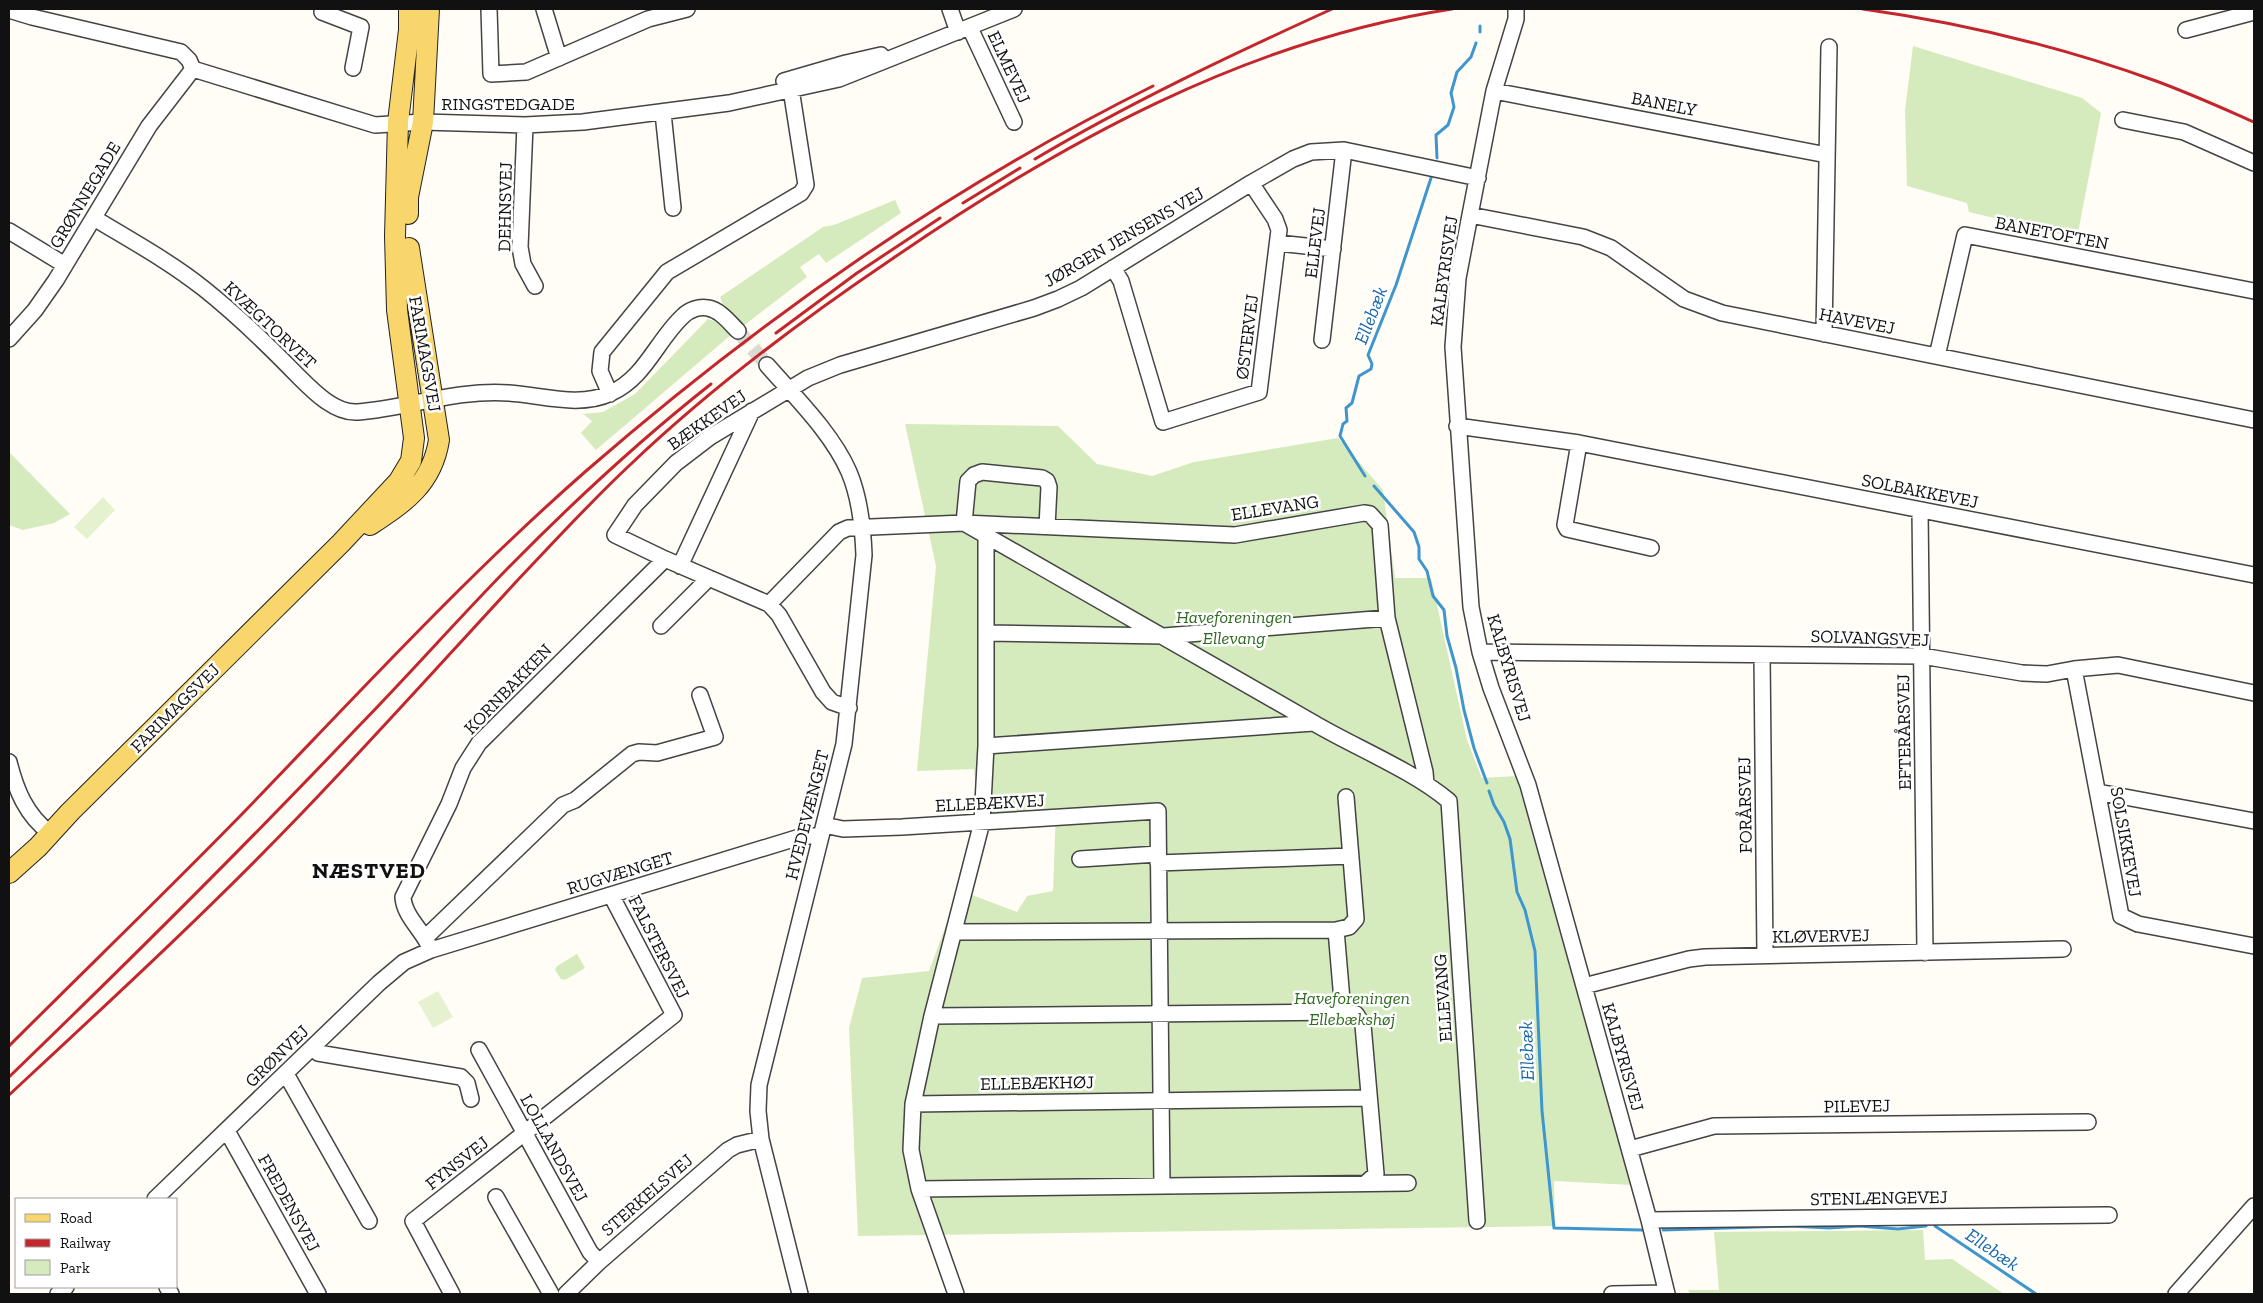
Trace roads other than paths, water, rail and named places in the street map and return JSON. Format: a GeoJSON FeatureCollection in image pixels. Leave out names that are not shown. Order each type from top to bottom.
{"type":"FeatureCollection","features":[{"type":"Feature","properties":{"kind":"main road","name":"FARIMAGSVEJ"},"geometry":{"type":"LineString","coordinates":[[9,873],[38,847],[341,544],[399,481],[410,461],[414,438],[397,310],[398,273],[395,236],[398,122],[409,30],[409,9]]}},
{"type":"Feature","properties":{"kind":"main road","name":"FARIMAGSVEJ"},"geometry":{"type":"LineString","coordinates":[[341,544],[388,512],[414,491],[427,476],[436,459],[439,440],[434,400],[412,279],[408,235],[408,197],[423,122],[429,9]]}},
{"type":"Feature","properties":{"kind":"main road"},"geometry":{"type":"LineString","coordinates":[[398,273],[402,288],[415,379],[423,392],[434,400]]}},
{"type":"Feature","properties":{"kind":"main road"},"geometry":{"type":"LineString","coordinates":[[388,512],[415,474],[425,452],[424,424],[421,415],[409,403]]}},
{"type":"Feature","properties":{"kind":"street"},"geometry":{"type":"LineString","coordinates":[[323,9],[322,12],[361,27],[353,68]]}},
{"type":"Feature","properties":{"kind":"street","name":"RINGSTEDGADE"},"geometry":{"type":"LineString","coordinates":[[489,9],[491,74],[526,72],[648,19],[687,9]]}},
{"type":"Feature","properties":{"kind":"street"},"geometry":{"type":"LineString","coordinates":[[544,9],[559,58]]}},
{"type":"Feature","properties":{"kind":"street","name":"ELMEVEJ"},"geometry":{"type":"LineString","coordinates":[[950,9],[964,30],[1014,122]]}},
{"type":"Feature","properties":{"kind":"street","name":"RINGSTEDGADE"},"geometry":{"type":"LineString","coordinates":[[193,70],[375,125],[398,122],[525,125],[583,122],[729,103],[850,75],[1014,9]]}},
{"type":"Feature","properties":{"kind":"street","name":"KALBYRISVEJ"},"geometry":{"type":"LineString","coordinates":[[1516,9],[1516,19],[1494,91],[1458,278],[1453,347],[1471,607],[1480,652],[1528,785],[1650,1220],[1667,1294]]}},
{"type":"Feature","properties":{"kind":"street"},"geometry":{"type":"LineString","coordinates":[[9,10],[181,52],[189,60],[193,70]]}},
{"type":"Feature","properties":{"kind":"street"},"geometry":{"type":"LineString","coordinates":[[2186,30],[2254,12]]}},
{"type":"Feature","properties":{"kind":"street"},"geometry":{"type":"LineString","coordinates":[[697,107],[846,63],[919,47]]}},
{"type":"Feature","properties":{"kind":"street"},"geometry":{"type":"LineString","coordinates":[[1824,334],[1829,47]]}},
{"type":"Feature","properties":{"kind":"street","name":"GRØNNEGADE"},"geometry":{"type":"LineString","coordinates":[[9,339],[35,310],[56,280],[149,126],[193,70]]}},
{"type":"Feature","properties":{"kind":"street"},"geometry":{"type":"LineString","coordinates":[[610,394],[600,371],[602,352],[667,272],[801,193],[806,185],[791,89]]}},
{"type":"Feature","properties":{"kind":"street","name":"BANELY"},"geometry":{"type":"LineString","coordinates":[[1494,91],[1827,155]]}},
{"type":"Feature","properties":{"kind":"street"},"geometry":{"type":"LineString","coordinates":[[663,113],[673,208]]}},
{"type":"Feature","properties":{"kind":"street"},"geometry":{"type":"LineString","coordinates":[[2123,120],[2184,132],[2254,163]]}},
{"type":"Feature","properties":{"kind":"street","name":"DEHNSVEJ"},"geometry":{"type":"LineString","coordinates":[[525,125],[520,247],[524,264],[535,286]]}},
{"type":"Feature","properties":{"kind":"street","name":"JØRGEN JENSENS VEJ"},"geometry":{"type":"LineString","coordinates":[[788,389],[840,364],[1034,308],[1080,288],[1251,183],[1293,159],[1311,152],[1344,150],[1478,178]]}},
{"type":"Feature","properties":{"kind":"street","name":"ELLEVEJ"},"geometry":{"type":"LineString","coordinates":[[1322,340],[1344,150]]}},
{"type":"Feature","properties":{"kind":"street","name":"ØSTERVEJ"},"geometry":{"type":"LineString","coordinates":[[1113,268],[1121,281],[1164,422],[1259,392],[1279,230],[1275,219],[1251,183]]}},
{"type":"Feature","properties":{"kind":"street","name":"HAVEVEJ"},"geometry":{"type":"LineString","coordinates":[[1470,214],[1583,237],[1611,248],[1684,299],[1722,313],[2254,420]]}},
{"type":"Feature","properties":{"kind":"street","name":"KVÆGTORVET"},"geometry":{"type":"LineString","coordinates":[[94,218],[201,286],[255,332],[310,388],[330,403],[353,413],[434,400]]}},
{"type":"Feature","properties":{"kind":"street"},"geometry":{"type":"LineString","coordinates":[[9,231],[65,264]]}},
{"type":"Feature","properties":{"kind":"street","name":"BANETOFTEN"},"geometry":{"type":"LineString","coordinates":[[1937,356],[1965,235],[2254,291]]}},
{"type":"Feature","properties":{"kind":"street"},"geometry":{"type":"LineString","coordinates":[[1278,243],[1334,249]]}},
{"type":"Feature","properties":{"kind":"street"},"geometry":{"type":"LineString","coordinates":[[434,400],[478,392],[509,392],[550,399],[588,399],[610,394],[639,373],[684,315],[695,308],[708,308],[721,314],[738,331]]}},
{"type":"Feature","properties":{"kind":"street","name":"HVEDEVÆNGET"},"geometry":{"type":"LineString","coordinates":[[767,365],[834,445],[845,466],[857,498],[863,526],[864,555],[844,744],[759,1085],[758,1111],[761,1139],[800,1294]]}},
{"type":"Feature","properties":{"kind":"street","name":"BÆKKEVEJ"},"geometry":{"type":"LineString","coordinates":[[665,559],[615,535],[635,505],[676,463],[710,436],[788,389]]}},
{"type":"Feature","properties":{"kind":"street"},"geometry":{"type":"LineString","coordinates":[[680,566],[752,411]]}},
{"type":"Feature","properties":{"kind":"street","name":"SOLBAKKEVEJ"},"geometry":{"type":"LineString","coordinates":[[1457,426],[1579,443],[2254,574]]}},
{"type":"Feature","properties":{"kind":"street"},"geometry":{"type":"LineString","coordinates":[[1579,443],[1565,524],[1567,529],[1651,548]]}},
{"type":"Feature","properties":{"kind":"street"},"geometry":{"type":"LineString","coordinates":[[964,523],[968,481],[974,475],[982,472],[1042,478],[1047,481],[1049,487],[1047,527]]}},
{"type":"Feature","properties":{"kind":"street","name":"EFTERÅRSVEJ"},"geometry":{"type":"LineString","coordinates":[[1920,510],[1925,953]]}},
{"type":"Feature","properties":{"kind":"street","name":"ELLEVANG"},"geometry":{"type":"LineString","coordinates":[[769,604],[838,532],[848,528],[964,523],[1236,535],[1364,513],[1370,514],[1380,525],[1387,618],[1425,772],[1426,784]]}},
{"type":"Feature","properties":{"kind":"street","name":"ELLEVANG"},"geometry":{"type":"LineString","coordinates":[[964,523],[1314,723],[1426,784],[1449,801],[1477,1221]]}},
{"type":"Feature","properties":{"kind":"street"},"geometry":{"type":"LineString","coordinates":[[956,1294],[919,1189],[911,1150],[913,1104],[932,1016],[982,822],[986,746],[986,535]]}},
{"type":"Feature","properties":{"kind":"street"},"geometry":{"type":"LineString","coordinates":[[665,559],[769,604],[779,615],[823,692],[832,702],[849,708]]}},
{"type":"Feature","properties":{"kind":"street","name":"KORNBAKKEN"},"geometry":{"type":"LineString","coordinates":[[428,944],[404,908],[402,897],[449,804],[464,768],[480,743],[665,559]]}},
{"type":"Feature","properties":{"kind":"street"},"geometry":{"type":"LineString","coordinates":[[661,626],[709,578]]}},
{"type":"Feature","properties":{"kind":"street","name":"ELLEVANG"},"geometry":{"type":"LineString","coordinates":[[986,633],[1164,636],[1387,618]]}},
{"type":"Feature","properties":{"kind":"street","name":"SOLVANGSVEJ"},"geometry":{"type":"LineString","coordinates":[[1480,652],[1922,656],[2022,673],[2047,674],[2074,669],[2118,665],[2254,693]]}},
{"type":"Feature","properties":{"kind":"street","name":"FORÅRSVEJ"},"geometry":{"type":"LineString","coordinates":[[1762,655],[1765,955]]}},
{"type":"Feature","properties":{"kind":"street","name":"SOLSIKKEVEJ"},"geometry":{"type":"LineString","coordinates":[[2074,669],[2121,916],[2138,924],[2254,946]]}},
{"type":"Feature","properties":{"kind":"street"},"geometry":{"type":"LineString","coordinates":[[428,944],[563,804],[575,800],[632,754],[639,752],[657,753],[715,737],[700,696]]}},
{"type":"Feature","properties":{"kind":"street"},"geometry":{"type":"LineString","coordinates":[[986,746],[1314,723]]}},
{"type":"Feature","properties":{"kind":"street"},"geometry":{"type":"LineString","coordinates":[[9,762],[19,794],[28,812],[50,833]]}},
{"type":"Feature","properties":{"kind":"street"},"geometry":{"type":"LineString","coordinates":[[2098,792],[2254,821]]}},
{"type":"Feature","properties":{"kind":"street"},"geometry":{"type":"LineString","coordinates":[[954,932],[1336,930],[1349,927],[1356,919],[1346,797]]}},
{"type":"Feature","properties":{"kind":"street","name":"ELLEBÆKVEJ"},"geometry":{"type":"LineString","coordinates":[[822,831],[843,828],[1158,811],[1158,858]]}},
{"type":"Feature","properties":{"kind":"street","name":"RUGVÆNGET"},"geometry":{"type":"LineString","coordinates":[[428,944],[611,895],[822,831]]}},
{"type":"Feature","properties":{"kind":"street"},"geometry":{"type":"LineString","coordinates":[[1080,859],[1351,856]]}},
{"type":"Feature","properties":{"kind":"street"},"geometry":{"type":"LineString","coordinates":[[1158,858],[1162,1186]]}},
{"type":"Feature","properties":{"kind":"street","name":"FALSTERSVEJ"},"geometry":{"type":"LineString","coordinates":[[611,895],[674,1016]]}},
{"type":"Feature","properties":{"kind":"street"},"geometry":{"type":"LineString","coordinates":[[1336,930],[1343,1012]]}},
{"type":"Feature","properties":{"kind":"street","name":"GRØNVEJ"},"geometry":{"type":"LineString","coordinates":[[157,1198],[379,983],[428,944]]}},
{"type":"Feature","properties":{"kind":"street","name":"KLØVERVEJ"},"geometry":{"type":"LineString","coordinates":[[1584,986],[1689,959],[1765,955],[1925,953],[2062,948]]}},
{"type":"Feature","properties":{"kind":"street"},"geometry":{"type":"LineString","coordinates":[[932,1016],[1343,1012],[1356,1014],[1363,1025],[1376,1174],[1366,1183]]}},
{"type":"Feature","properties":{"kind":"street","name":"FYNSVEJ"},"geometry":{"type":"LineString","coordinates":[[452,1294],[413,1221],[674,1016]]}},
{"type":"Feature","properties":{"kind":"street"},"geometry":{"type":"LineString","coordinates":[[313,1047],[318,1053],[461,1076],[467,1083],[471,1099]]}},
{"type":"Feature","properties":{"kind":"street","name":"LOLLANDSVEJ"},"geometry":{"type":"LineString","coordinates":[[479,1050],[590,1252],[599,1262]]}},
{"type":"Feature","properties":{"kind":"street"},"geometry":{"type":"LineString","coordinates":[[286,1074],[369,1221]]}},
{"type":"Feature","properties":{"kind":"street","name":"ELLEBÆKHØJ"},"geometry":{"type":"LineString","coordinates":[[913,1104],[1369,1098]]}},
{"type":"Feature","properties":{"kind":"street","name":"PILEVEJ"},"geometry":{"type":"LineString","coordinates":[[1630,1149],[1714,1126],[2088,1122]]}},
{"type":"Feature","properties":{"kind":"street","name":"FREDENSVEJ"},"geometry":{"type":"LineString","coordinates":[[227,1131],[318,1294]]}},
{"type":"Feature","properties":{"kind":"street","name":"STERKELSVEJ"},"geometry":{"type":"LineString","coordinates":[[566,1294],[599,1262],[728,1150],[737,1145],[761,1139]]}},
{"type":"Feature","properties":{"kind":"street"},"geometry":{"type":"LineString","coordinates":[[919,1189],[1408,1183]]}},
{"type":"Feature","properties":{"kind":"street"},"geometry":{"type":"LineString","coordinates":[[496,1196],[551,1294]]}},
{"type":"Feature","properties":{"kind":"street"},"geometry":{"type":"LineString","coordinates":[[2176,1294],[2254,1206]]}},
{"type":"Feature","properties":{"kind":"street","name":"STENLÆNGEVEJ"},"geometry":{"type":"LineString","coordinates":[[1650,1220],[2109,1215]]}},
{"type":"Feature","properties":{"kind":"street"},"geometry":{"type":"LineString","coordinates":[[1612,1294],[1667,1294]]}},
{"type":"Feature","properties":{"kind":"waterway","name":"Ellebæk"},"geometry":{"type":"LineString","coordinates":[[1480,26],[1480,32]]}},
{"type":"Feature","properties":{"kind":"waterway","name":"Ellebæk"},"geometry":{"type":"LineString","coordinates":[[1437,158],[1436,135],[1448,125],[1454,107],[1451,93],[1457,72],[1471,57],[1476,43]]}},
{"type":"Feature","properties":{"kind":"waterway","name":"Ellebæk"},"geometry":{"type":"LineString","coordinates":[[1365,476],[1340,436],[1343,424],[1347,421],[1346,408],[1352,403],[1359,376],[1371,369],[1372,364],[1368,355],[1396,285],[1431,178]]}},
{"type":"Feature","properties":{"kind":"waterway","name":"Ellebæk"},"geometry":{"type":"LineString","coordinates":[[1374,486],[1414,532],[1419,547],[1419,559],[1427,571],[1433,596],[1444,610],[1447,636],[1456,668],[1464,710],[1474,748],[1487,783]]}},
{"type":"Feature","properties":{"kind":"waterway","name":"Ellebæk"},"geometry":{"type":"LineString","coordinates":[[1489,791],[1510,839],[1517,892],[1525,910],[1535,951],[1542,1111],[1554,1228],[1642,1230]]}},
{"type":"Feature","properties":{"kind":"waterway","name":"Ellebæk"},"geometry":{"type":"LineString","coordinates":[[1663,1230],[1790,1226],[1829,1228],[1859,1226],[1898,1229],[1926,1226]]}},
{"type":"Feature","properties":{"kind":"waterway","name":"Ellebæk"},"geometry":{"type":"LineString","coordinates":[[1935,1226],[2036,1294]]}},
{"type":"Feature","properties":{"kind":"tunnel"},"geometry":{"type":"LineString","coordinates":[[738,331],[767,365]]}},
{"type":"Feature","properties":{"kind":"railway"},"geometry":{"type":"LineString","coordinates":[[1035,159],[1108,118],[1182,80],[1332,9]]}},
{"type":"Feature","properties":{"kind":"railway"},"geometry":{"type":"LineString","coordinates":[[9,1095],[157,956],[302,813],[515,583],[616,478],[724,382],[790,331],[858,282],[956,216],[1022,175],[1089,137],[1158,102],[1229,71],[1302,45],[1376,24],[1452,9]]}},
{"type":"Feature","properties":{"kind":"railway"},"geometry":{"type":"LineString","coordinates":[[1863,9],[1938,21],[2085,57],[2168,86],[2254,122]]}},
{"type":"Feature","properties":{"kind":"railway"},"geometry":{"type":"LineString","coordinates":[[9,1046],[215,842],[454,595],[541,511],[651,416],[718,362],[857,260],[1002,168],[1153,86]]}},
{"type":"Feature","properties":{"kind":"railway"},"geometry":{"type":"LineString","coordinates":[[963,203],[1020,168]]}},
{"type":"Feature","properties":{"kind":"railway"},"geometry":{"type":"LineString","coordinates":[[776,333],[857,273],[940,218]]}},
{"type":"Feature","properties":{"kind":"railway"},"geometry":{"type":"LineString","coordinates":[[9,1077],[271,818],[533,543],[633,449],[711,384]]}},
{"type":"Feature","properties":{"kind":"district","name":"NÆSTVED"},"geometry":{"type":"Point","coordinates":[369,870]}},
{"type":"Feature","properties":{"kind":"park label","name":"Haveforeningen Ellevang"},"geometry":{"type":"Point","coordinates":[1234,628]}},
{"type":"Feature","properties":{"kind":"park label","name":"Haveforeningen Ellebækshøj"},"geometry":{"type":"Point","coordinates":[1352,1008]}}]}
